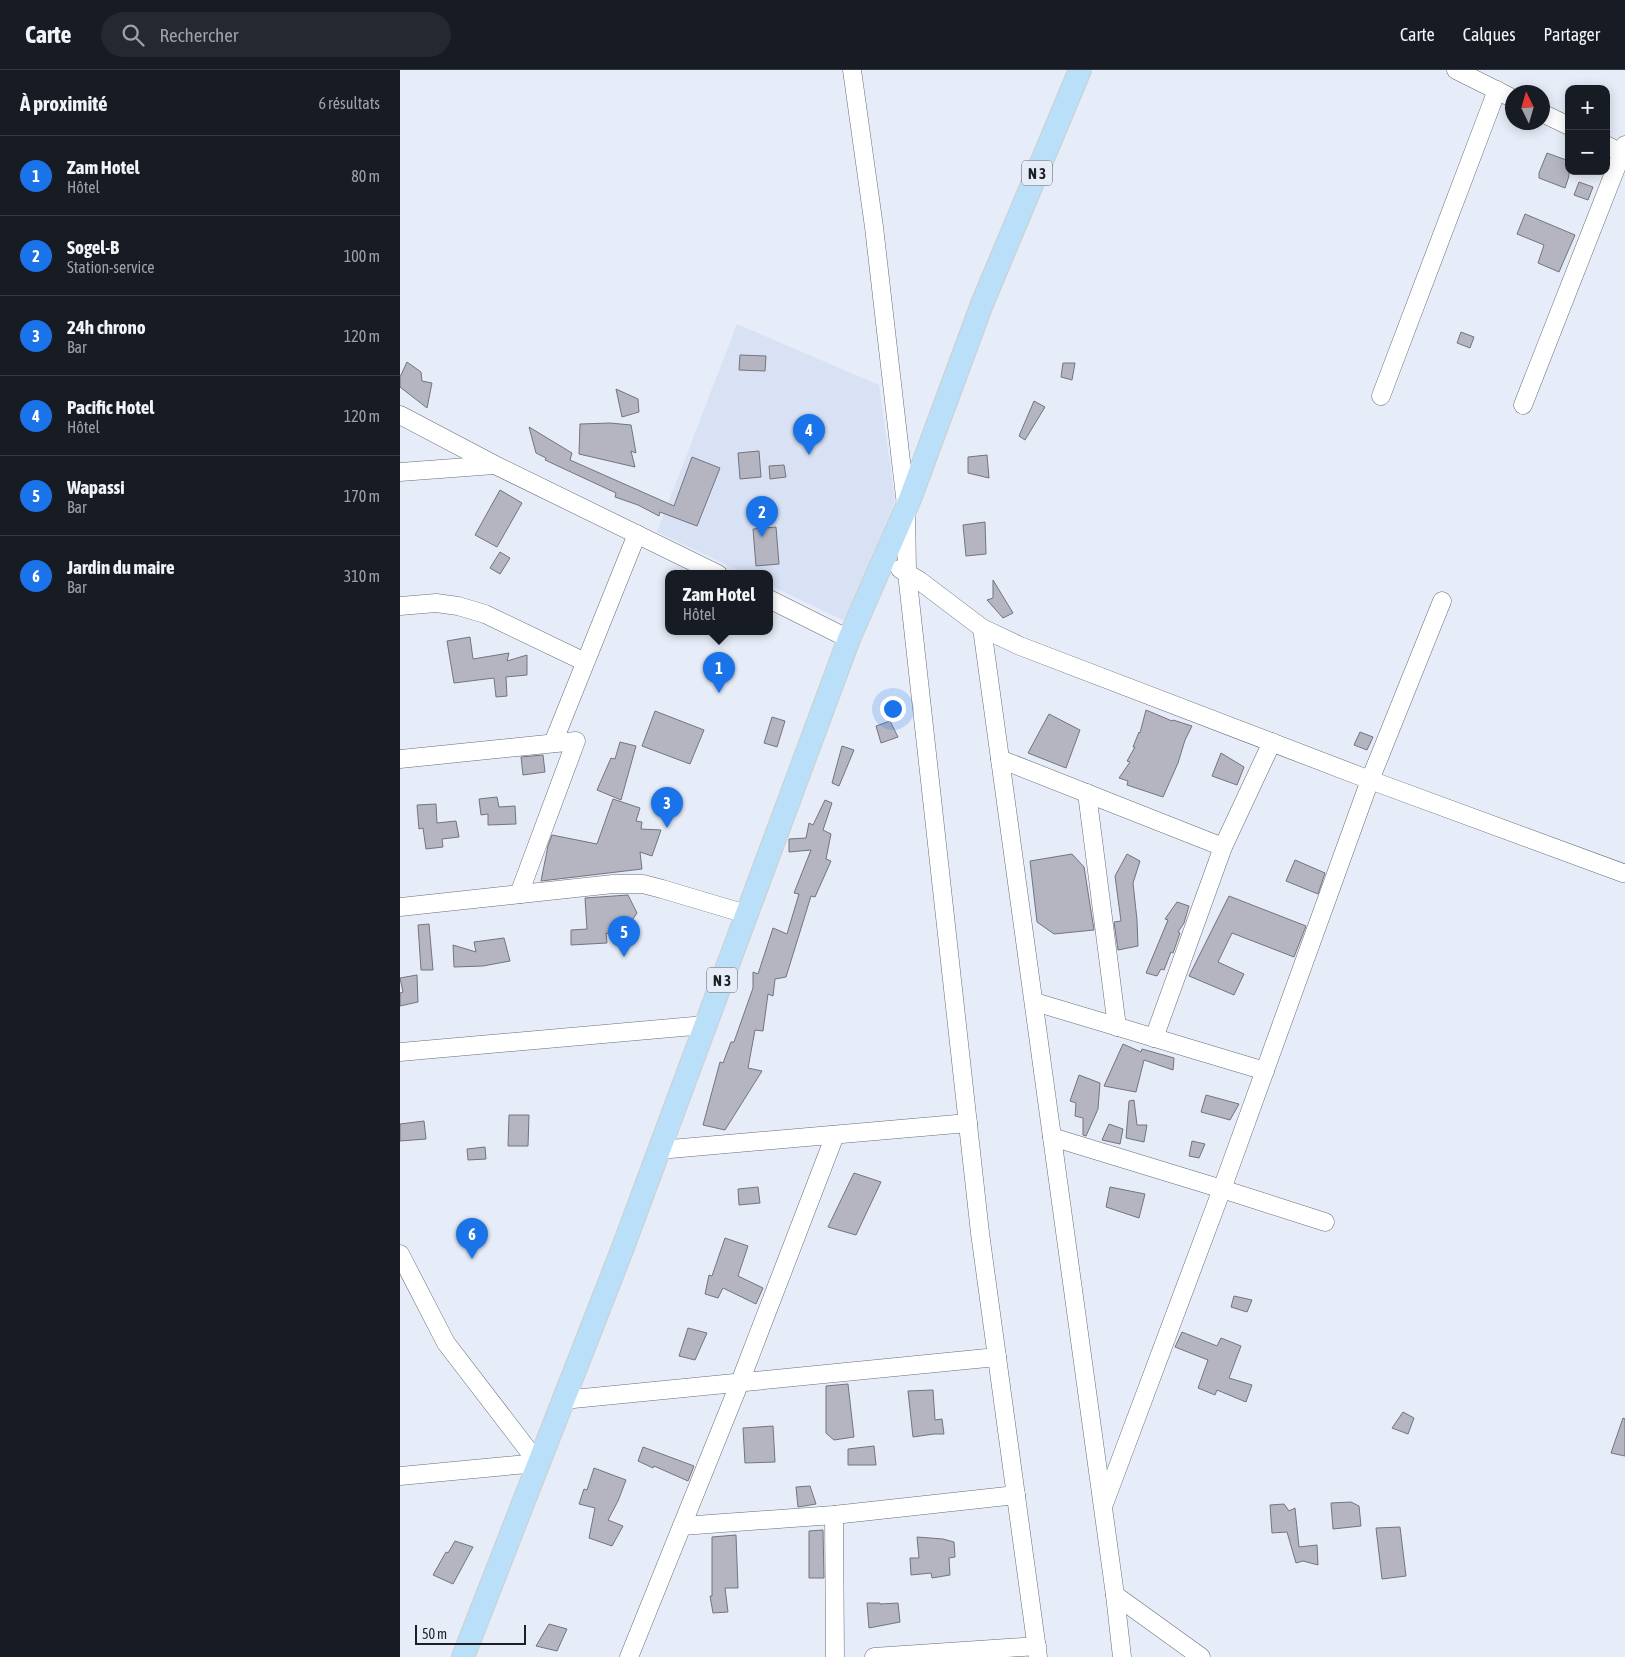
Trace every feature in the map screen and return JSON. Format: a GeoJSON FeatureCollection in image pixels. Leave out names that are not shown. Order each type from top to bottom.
{"type":"FeatureCollection","features":[{"type":"Feature","properties":{"kind":"main road","name":"N 3"},"geometry":{"type":"LineString","coordinates":[[463,1657],[659,1150],[849,639],[906,505],[993,276],[1080,70]]}},
{"type":"Feature","properties":{"kind":"street"},"geometry":{"type":"LineString","coordinates":[[852,70],[874,227],[906,505],[906,573],[980,1233],[1038,1652],[874,1657]]}},
{"type":"Feature","properties":{"kind":"street"},"geometry":{"type":"LineString","coordinates":[[1463,71],[1505,94]]}},
{"type":"Feature","properties":{"kind":"street"},"geometry":{"type":"LineString","coordinates":[[1381,396],[1497,90]]}},
{"type":"Feature","properties":{"kind":"street"},"geometry":{"type":"LineString","coordinates":[[1550,117],[1565,124]]}},
{"type":"Feature","properties":{"kind":"street"},"geometry":{"type":"LineString","coordinates":[[1523,405],[1620,149]]}},
{"type":"Feature","properties":{"kind":"street"},"geometry":{"type":"LineString","coordinates":[[400,415],[495,465],[710,570]]}},
{"type":"Feature","properties":{"kind":"street"},"geometry":{"type":"LineString","coordinates":[[400,472],[495,465]]}},
{"type":"Feature","properties":{"kind":"street"},"geometry":{"type":"LineString","coordinates":[[553,743],[637,534]]}},
{"type":"Feature","properties":{"kind":"street"},"geometry":{"type":"LineString","coordinates":[[884,559],[982,628],[1020,646],[1370,780],[1623,873]]}},
{"type":"Feature","properties":{"kind":"street"},"geometry":{"type":"LineString","coordinates":[[773,601],[849,639]]}},
{"type":"Feature","properties":{"kind":"street"},"geometry":{"type":"LineString","coordinates":[[1103,1508],[1222,1189],[1370,780],[1442,601]]}},
{"type":"Feature","properties":{"kind":"street"},"geometry":{"type":"LineString","coordinates":[[400,606],[436,603],[484,614],[585,662]]}},
{"type":"Feature","properties":{"kind":"street"},"geometry":{"type":"LineString","coordinates":[[982,628],[1035,1002],[1122,1657]]}},
{"type":"Feature","properties":{"kind":"street"},"geometry":{"type":"LineString","coordinates":[[400,760],[576,741],[519,894]]}},
{"type":"Feature","properties":{"kind":"street"},"geometry":{"type":"LineString","coordinates":[[1154,1038],[1223,847],[1272,742]]}},
{"type":"Feature","properties":{"kind":"street"},"geometry":{"type":"LineString","coordinates":[[1000,759],[1223,847]]}},
{"type":"Feature","properties":{"kind":"street"},"geometry":{"type":"LineString","coordinates":[[1087,793],[1117,1027]]}},
{"type":"Feature","properties":{"kind":"street"},"geometry":{"type":"LineString","coordinates":[[400,907],[613,884],[643,884],[746,914]]}},
{"type":"Feature","properties":{"kind":"street"},"geometry":{"type":"LineString","coordinates":[[1035,1002],[1265,1071]]}},
{"type":"Feature","properties":{"kind":"street"},"geometry":{"type":"LineString","coordinates":[[400,1052],[705,1025]]}},
{"type":"Feature","properties":{"kind":"street"},"geometry":{"type":"LineString","coordinates":[[659,1150],[968,1123]]}},
{"type":"Feature","properties":{"kind":"street"},"geometry":{"type":"LineString","coordinates":[[629,1657],[740,1382],[835,1135]]}},
{"type":"Feature","properties":{"kind":"street"},"geometry":{"type":"LineString","coordinates":[[1052,1137],[1325,1222]]}},
{"type":"Feature","properties":{"kind":"street"},"geometry":{"type":"LineString","coordinates":[[400,1254],[446,1343],[538,1463]]}},
{"type":"Feature","properties":{"kind":"street"},"geometry":{"type":"LineString","coordinates":[[563,1400],[997,1357]]}},
{"type":"Feature","properties":{"kind":"street"},"geometry":{"type":"LineString","coordinates":[[400,1476],[538,1463]]}},
{"type":"Feature","properties":{"kind":"street"},"geometry":{"type":"LineString","coordinates":[[682,1526],[834,1515],[1016,1494]]}},
{"type":"Feature","properties":{"kind":"street"},"geometry":{"type":"LineString","coordinates":[[834,1515],[835,1657]]}},
{"type":"Feature","properties":{"kind":"street"},"geometry":{"type":"LineString","coordinates":[[1115,1595],[1201,1657]]}},
{"type":"Feature","properties":{"kind":"shaded area"},"geometry":{"type":"Polygon","coordinates":[[[737,324],[879,385],[895,501],[845,621],[773,587],[773,570],[738,570],[657,532],[737,324]]]}},
{"type":"Feature","properties":{"kind":"building"},"geometry":{"type":"Polygon","coordinates":[[[1547,153],[1565,160],[1565,175],[1569,176],[1565,188],[1539,178],[1539,173],[1547,153]]]}},
{"type":"Feature","properties":{"kind":"building"},"geometry":{"type":"Polygon","coordinates":[[[1579,182],[1593,187],[1588,200],[1574,195],[1579,182]]]}},
{"type":"Feature","properties":{"kind":"building"},"geometry":{"type":"Polygon","coordinates":[[[1525,214],[1575,235],[1559,272],[1538,263],[1544,245],[1517,234],[1525,214]]]}},
{"type":"Feature","properties":{"kind":"building"},"geometry":{"type":"Polygon","coordinates":[[[1461,332],[1474,337],[1470,348],[1457,343],[1461,332]]]}},
{"type":"Feature","properties":{"kind":"building"},"geometry":{"type":"Polygon","coordinates":[[[740,355],[766,356],[765,371],[739,370],[740,355]]]}},
{"type":"Feature","properties":{"kind":"building"},"geometry":{"type":"Polygon","coordinates":[[[407,362],[421,372],[422,381],[432,383],[427,408],[400,387],[400,377],[407,362]]]}},
{"type":"Feature","properties":{"kind":"building"},"geometry":{"type":"Polygon","coordinates":[[[1063,363],[1075,363],[1072,380],[1061,377],[1063,363]]]}},
{"type":"Feature","properties":{"kind":"building"},"geometry":{"type":"Polygon","coordinates":[[[616,389],[638,399],[639,412],[622,417],[616,389]]]}},
{"type":"Feature","properties":{"kind":"building"},"geometry":{"type":"Polygon","coordinates":[[[1034,401],[1045,407],[1025,440],[1019,436],[1034,401]]]}},
{"type":"Feature","properties":{"kind":"building"},"geometry":{"type":"Polygon","coordinates":[[[610,423],[631,425],[636,453],[631,451],[635,467],[579,454],[580,424],[610,423]]]}},
{"type":"Feature","properties":{"kind":"building"},"geometry":{"type":"Polygon","coordinates":[[[529,427],[572,453],[570,460],[674,506],[692,457],[720,468],[697,526],[660,512],[659,516],[638,505],[615,497],[616,493],[545,460],[546,458],[536,453],[529,427]]]}},
{"type":"Feature","properties":{"kind":"building"},"geometry":{"type":"Polygon","coordinates":[[[759,451],[761,477],[740,479],[738,453],[759,451]]]}},
{"type":"Feature","properties":{"kind":"building"},"geometry":{"type":"Polygon","coordinates":[[[987,455],[989,478],[968,473],[968,457],[987,455]]]}},
{"type":"Feature","properties":{"kind":"building"},"geometry":{"type":"Polygon","coordinates":[[[784,465],[786,477],[770,479],[769,466],[784,465]]]}},
{"type":"Feature","properties":{"kind":"building"},"geometry":{"type":"Polygon","coordinates":[[[500,490],[522,503],[497,547],[475,535],[500,490]]]}},
{"type":"Feature","properties":{"kind":"building"},"geometry":{"type":"Polygon","coordinates":[[[985,522],[986,554],[966,556],[963,525],[985,522]]]}},
{"type":"Feature","properties":{"kind":"building"},"geometry":{"type":"Polygon","coordinates":[[[776,527],[779,564],[756,566],[753,529],[776,527]]]}},
{"type":"Feature","properties":{"kind":"building"},"geometry":{"type":"Polygon","coordinates":[[[500,552],[510,558],[500,574],[490,568],[500,552]]]}},
{"type":"Feature","properties":{"kind":"building"},"geometry":{"type":"Polygon","coordinates":[[[993,580],[1013,613],[1003,618],[987,600],[993,598],[993,580]]]}},
{"type":"Feature","properties":{"kind":"building"},"geometry":{"type":"Polygon","coordinates":[[[470,637],[473,659],[509,653],[507,661],[527,655],[527,675],[506,677],[507,696],[496,697],[494,678],[454,683],[447,641],[470,637]]]}},
{"type":"Feature","properties":{"kind":"building"},"geometry":{"type":"Polygon","coordinates":[[[1146,710],[1172,721],[1192,726],[1163,797],[1127,785],[1128,781],[1119,778],[1130,762],[1127,761],[1135,747],[1133,747],[1140,733],[1146,710]]]}},
{"type":"Feature","properties":{"kind":"building"},"geometry":{"type":"Polygon","coordinates":[[[655,711],[704,730],[690,764],[642,746],[655,711]]]}},
{"type":"Feature","properties":{"kind":"building"},"geometry":{"type":"Polygon","coordinates":[[[1049,714],[1080,730],[1066,768],[1028,753],[1049,714]]]}},
{"type":"Feature","properties":{"kind":"building"},"geometry":{"type":"Polygon","coordinates":[[[772,717],[785,721],[777,747],[764,743],[772,717]]]}},
{"type":"Feature","properties":{"kind":"building"},"geometry":{"type":"Polygon","coordinates":[[[890,721],[898,737],[881,743],[876,726],[890,721]]]}},
{"type":"Feature","properties":{"kind":"building"},"geometry":{"type":"Polygon","coordinates":[[[1360,732],[1373,737],[1367,750],[1354,745],[1360,732]]]}},
{"type":"Feature","properties":{"kind":"building"},"geometry":{"type":"Polygon","coordinates":[[[620,742],[636,746],[621,800],[597,790],[611,758],[615,759],[620,742]]]}},
{"type":"Feature","properties":{"kind":"building"},"geometry":{"type":"Polygon","coordinates":[[[842,746],[854,750],[839,786],[832,783],[842,746]]]}},
{"type":"Feature","properties":{"kind":"building"},"geometry":{"type":"Polygon","coordinates":[[[1221,753],[1244,767],[1237,785],[1212,776],[1221,753]]]}},
{"type":"Feature","properties":{"kind":"building"},"geometry":{"type":"Polygon","coordinates":[[[543,755],[545,772],[523,775],[521,757],[543,755]]]}},
{"type":"Feature","properties":{"kind":"building"},"geometry":{"type":"Polygon","coordinates":[[[497,797],[499,807],[515,806],[516,824],[488,825],[488,814],[481,815],[479,799],[497,797]]]}},
{"type":"Feature","properties":{"kind":"building"},"geometry":{"type":"Polygon","coordinates":[[[613,799],[640,808],[636,821],[642,822],[641,829],[661,830],[652,856],[640,852],[642,869],[541,881],[552,835],[597,844],[613,799]]]}},
{"type":"Feature","properties":{"kind":"building"},"geometry":{"type":"Polygon","coordinates":[[[825,800],[832,803],[823,830],[831,834],[826,859],[831,861],[815,897],[811,896],[786,977],[775,979],[773,996],[768,994],[763,1031],[755,1030],[748,1068],[762,1071],[725,1130],[703,1125],[720,1062],[723,1063],[731,1042],[734,1042],[753,988],[753,972],[758,974],[773,928],[787,934],[799,894],[794,893],[811,850],[789,852],[789,839],[806,838],[809,823],[813,825],[825,800]]]}},
{"type":"Feature","properties":{"kind":"building"},"geometry":{"type":"Polygon","coordinates":[[[436,804],[437,823],[456,821],[459,837],[442,839],[443,847],[426,849],[423,828],[419,829],[417,805],[436,804]]]}},
{"type":"Feature","properties":{"kind":"building"},"geometry":{"type":"Polygon","coordinates":[[[1072,854],[1084,867],[1094,930],[1054,934],[1037,922],[1030,861],[1072,854]]]}},
{"type":"Feature","properties":{"kind":"building"},"geometry":{"type":"Polygon","coordinates":[[[1127,854],[1140,861],[1133,883],[1138,946],[1118,950],[1114,922],[1121,921],[1115,876],[1127,854]]]}},
{"type":"Feature","properties":{"kind":"building"},"geometry":{"type":"Polygon","coordinates":[[[1295,860],[1325,873],[1318,894],[1286,881],[1295,860]]]}},
{"type":"Feature","properties":{"kind":"building"},"geometry":{"type":"Polygon","coordinates":[[[628,895],[637,913],[620,938],[606,933],[607,943],[571,945],[571,930],[587,929],[585,898],[628,895]]]}},
{"type":"Feature","properties":{"kind":"building"},"geometry":{"type":"Polygon","coordinates":[[[1229,896],[1306,926],[1294,957],[1232,933],[1218,962],[1244,974],[1234,995],[1189,976],[1229,896]]]}},
{"type":"Feature","properties":{"kind":"building"},"geometry":{"type":"Polygon","coordinates":[[[1177,902],[1189,906],[1184,923],[1178,932],[1180,933],[1173,953],[1171,952],[1164,970],[1161,969],[1157,976],[1146,973],[1168,920],[1165,919],[1177,902]]]}},
{"type":"Feature","properties":{"kind":"building"},"geometry":{"type":"Polygon","coordinates":[[[429,924],[433,970],[421,970],[418,925],[429,924]]]}},
{"type":"Feature","properties":{"kind":"building"},"geometry":{"type":"Polygon","coordinates":[[[504,938],[510,961],[483,966],[454,967],[453,945],[476,952],[474,942],[504,938]]]}},
{"type":"Feature","properties":{"kind":"building"},"geometry":{"type":"Polygon","coordinates":[[[417,975],[418,1002],[400,1006],[400,993],[403,992],[400,978],[417,975]]]}},
{"type":"Feature","properties":{"kind":"building"},"geometry":{"type":"Polygon","coordinates":[[[1123,1044],[1141,1052],[1142,1049],[1174,1058],[1173,1070],[1144,1060],[1136,1092],[1104,1086],[1123,1044]]]}},
{"type":"Feature","properties":{"kind":"building"},"geometry":{"type":"Polygon","coordinates":[[[1079,1075],[1100,1083],[1098,1109],[1086,1136],[1083,1135],[1083,1118],[1075,1116],[1076,1103],[1070,1101],[1079,1075]]]}},
{"type":"Feature","properties":{"kind":"building"},"geometry":{"type":"Polygon","coordinates":[[[1206,1095],[1239,1104],[1230,1120],[1201,1112],[1206,1095]]]}},
{"type":"Feature","properties":{"kind":"building"},"geometry":{"type":"Polygon","coordinates":[[[1134,1100],[1137,1125],[1147,1125],[1144,1142],[1126,1138],[1129,1101],[1134,1100]]]}},
{"type":"Feature","properties":{"kind":"building"},"geometry":{"type":"Polygon","coordinates":[[[509,1115],[529,1115],[528,1146],[508,1146],[509,1115]]]}},
{"type":"Feature","properties":{"kind":"building"},"geometry":{"type":"Polygon","coordinates":[[[424,1121],[426,1139],[400,1141],[400,1124],[424,1121]]]}},
{"type":"Feature","properties":{"kind":"building"},"geometry":{"type":"Polygon","coordinates":[[[1109,1124],[1123,1129],[1120,1144],[1102,1140],[1109,1124]]]}},
{"type":"Feature","properties":{"kind":"building"},"geometry":{"type":"Polygon","coordinates":[[[1192,1141],[1205,1144],[1199,1158],[1189,1156],[1192,1141]]]}},
{"type":"Feature","properties":{"kind":"building"},"geometry":{"type":"Polygon","coordinates":[[[485,1147],[486,1159],[468,1160],[467,1149],[485,1147]]]}},
{"type":"Feature","properties":{"kind":"building"},"geometry":{"type":"Polygon","coordinates":[[[854,1173],[881,1182],[856,1235],[828,1227],[854,1173]]]}},
{"type":"Feature","properties":{"kind":"building"},"geometry":{"type":"Polygon","coordinates":[[[758,1187],[760,1203],[739,1205],[738,1189],[758,1187]]]}},
{"type":"Feature","properties":{"kind":"building"},"geometry":{"type":"Polygon","coordinates":[[[1110,1187],[1145,1194],[1139,1218],[1106,1207],[1110,1187]]]}},
{"type":"Feature","properties":{"kind":"building"},"geometry":{"type":"Polygon","coordinates":[[[725,1238],[748,1246],[738,1276],[763,1288],[756,1304],[723,1288],[718,1298],[705,1294],[709,1275],[712,1276],[725,1238]]]}},
{"type":"Feature","properties":{"kind":"building"},"geometry":{"type":"Polygon","coordinates":[[[1234,1296],[1252,1300],[1247,1312],[1231,1307],[1234,1296]]]}},
{"type":"Feature","properties":{"kind":"building"},"geometry":{"type":"Polygon","coordinates":[[[688,1328],[707,1333],[695,1360],[679,1356],[688,1328]]]}},
{"type":"Feature","properties":{"kind":"building"},"geometry":{"type":"Polygon","coordinates":[[[1182,1332],[1217,1346],[1221,1338],[1241,1346],[1229,1378],[1252,1385],[1246,1402],[1217,1390],[1215,1395],[1198,1388],[1208,1360],[1175,1347],[1182,1332]]]}},
{"type":"Feature","properties":{"kind":"building"},"geometry":{"type":"Polygon","coordinates":[[[848,1384],[854,1437],[834,1440],[826,1433],[826,1386],[848,1384]]]}},
{"type":"Feature","properties":{"kind":"building"},"geometry":{"type":"Polygon","coordinates":[[[933,1390],[935,1420],[942,1419],[944,1434],[913,1437],[908,1391],[933,1390]]]}},
{"type":"Feature","properties":{"kind":"building"},"geometry":{"type":"Polygon","coordinates":[[[1403,1412],[1414,1418],[1408,1434],[1392,1428],[1403,1412]]]}},
{"type":"Feature","properties":{"kind":"building"},"geometry":{"type":"Polygon","coordinates":[[[1623,1418],[1625,1419],[1625,1456],[1611,1453],[1623,1418]]]}},
{"type":"Feature","properties":{"kind":"building"},"geometry":{"type":"Polygon","coordinates":[[[773,1426],[775,1462],[745,1463],[743,1428],[773,1426]]]}},
{"type":"Feature","properties":{"kind":"building"},"geometry":{"type":"Polygon","coordinates":[[[874,1446],[876,1465],[848,1465],[848,1449],[874,1446]]]}},
{"type":"Feature","properties":{"kind":"building"},"geometry":{"type":"Polygon","coordinates":[[[643,1447],[694,1466],[688,1481],[638,1461],[643,1447]]]}},
{"type":"Feature","properties":{"kind":"building"},"geometry":{"type":"Polygon","coordinates":[[[594,1468],[626,1480],[608,1520],[623,1526],[612,1546],[589,1538],[595,1508],[579,1504],[584,1489],[587,1490],[594,1468]]]}},
{"type":"Feature","properties":{"kind":"building"},"geometry":{"type":"Polygon","coordinates":[[[810,1486],[816,1504],[798,1507],[796,1487],[810,1486]]]}},
{"type":"Feature","properties":{"kind":"building"},"geometry":{"type":"Polygon","coordinates":[[[1351,1502],[1359,1506],[1361,1526],[1333,1529],[1331,1503],[1351,1502]]]}},
{"type":"Feature","properties":{"kind":"building"},"geometry":{"type":"Polygon","coordinates":[[[1284,1504],[1289,1511],[1295,1508],[1299,1547],[1317,1545],[1318,1565],[1303,1561],[1296,1563],[1287,1532],[1272,1533],[1270,1505],[1284,1504]]]}},
{"type":"Feature","properties":{"kind":"building"},"geometry":{"type":"Polygon","coordinates":[[[1400,1527],[1406,1576],[1382,1579],[1376,1528],[1400,1527]]]}},
{"type":"Feature","properties":{"kind":"building"},"geometry":{"type":"Polygon","coordinates":[[[823,1530],[824,1578],[809,1578],[809,1531],[823,1530]]]}},
{"type":"Feature","properties":{"kind":"building"},"geometry":{"type":"Polygon","coordinates":[[[736,1535],[738,1588],[725,1588],[728,1612],[713,1613],[710,1596],[712,1596],[712,1537],[736,1535]]]}},
{"type":"Feature","properties":{"kind":"building"},"geometry":{"type":"Polygon","coordinates":[[[917,1537],[954,1542],[955,1557],[949,1558],[950,1575],[932,1578],[931,1573],[911,1575],[910,1558],[919,1558],[917,1537]]]}},
{"type":"Feature","properties":{"kind":"building"},"geometry":{"type":"Polygon","coordinates":[[[455,1541],[473,1547],[453,1584],[433,1575],[446,1552],[448,1553],[455,1541]]]}},
{"type":"Feature","properties":{"kind":"building"},"geometry":{"type":"Polygon","coordinates":[[[867,1603],[898,1603],[900,1622],[869,1628],[867,1603]]]}},
{"type":"Feature","properties":{"kind":"building"},"geometry":{"type":"Polygon","coordinates":[[[549,1624],[567,1629],[557,1651],[536,1646],[549,1624]]]}},
{"type":"Feature","properties":{"kind":"place","name":"Pacific Hotel"},"geometry":{"type":"Point","coordinates":[809,455]}},
{"type":"Feature","properties":{"kind":"place","name":"Sogel-B"},"geometry":{"type":"Point","coordinates":[762,537]}},
{"type":"Feature","properties":{"kind":"place","name":"Zam Hotel"},"geometry":{"type":"Point","coordinates":[719,693]}},
{"type":"Feature","properties":{"kind":"place","name":"24h chrono"},"geometry":{"type":"Point","coordinates":[667,828]}},
{"type":"Feature","properties":{"kind":"place","name":"Wapassi"},"geometry":{"type":"Point","coordinates":[624,957]}},
{"type":"Feature","properties":{"kind":"place","name":"Jardin du maire"},"geometry":{"type":"Point","coordinates":[472,1259]}}]}
